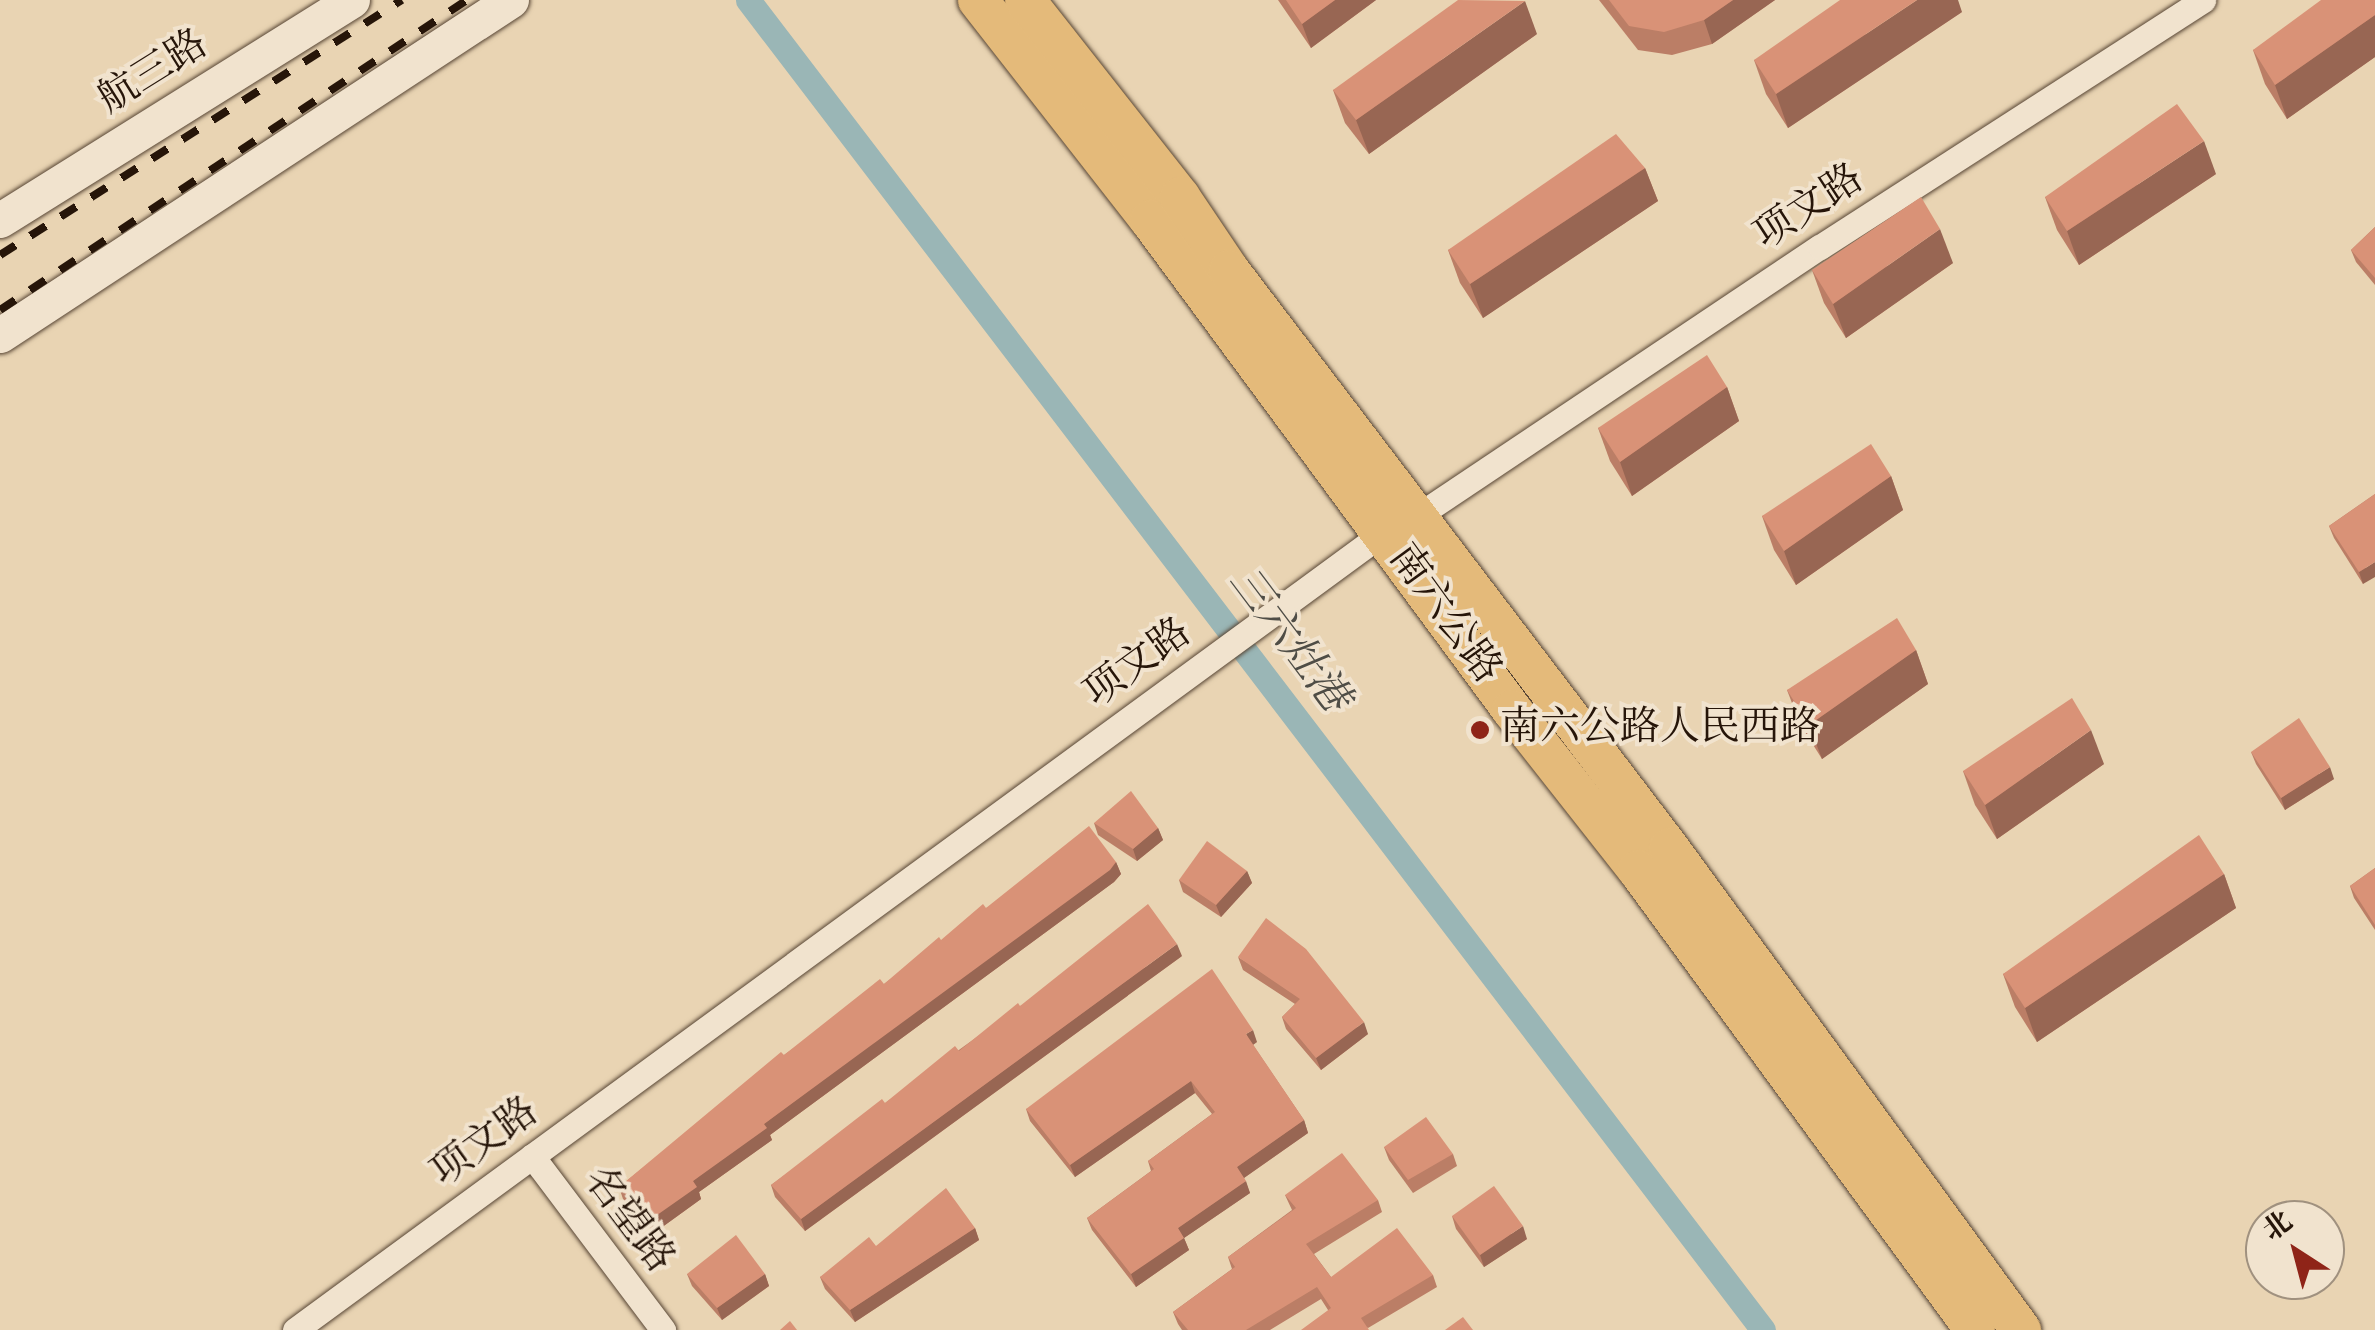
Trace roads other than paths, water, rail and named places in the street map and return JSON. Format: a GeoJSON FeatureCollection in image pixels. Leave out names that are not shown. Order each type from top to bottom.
{"type":"FeatureCollection","features":[{"type":"Feature","properties":{"kind":"highway","name":"南六公路"},"geometry":{"type":"LineString","coordinates":[[978,0],[1401,523],[2021,1330]]}},
{"type":"Feature","properties":{"kind":"highway","name":"南六公路"},"geometry":{"type":"LineString","coordinates":[[1025,0],[1975,1330]]}},
{"type":"Feature","properties":{"kind":"main road","name":"航三路"},"geometry":{"type":"LineString","coordinates":[[0,220],[352,0]]}},
{"type":"Feature","properties":{"kind":"main road"},"geometry":{"type":"LineString","coordinates":[[0,335],[511,0]]}},
{"type":"Feature","properties":{"kind":"street","name":"项文路"},"geometry":{"type":"LineString","coordinates":[[295,1330],[1401,523],[2204,0]]}},
{"type":"Feature","properties":{"kind":"street","name":"名望路"},"geometry":{"type":"LineString","coordinates":[[532,1156],[663,1330]]}},
{"type":"Feature","properties":{"kind":"waterway","name":"三六灶港"},"geometry":{"type":"LineString","coordinates":[[748,0],[1763,1330]]}},
{"type":"Feature","properties":{"kind":"railway"},"geometry":{"type":"LineString","coordinates":[[0,255],[402,0]]}},
{"type":"Feature","properties":{"kind":"railway"},"geometry":{"type":"LineString","coordinates":[[0,310],[467,0]]}},
{"type":"Feature","properties":{"kind":"place","name":"南六公路人民西路"},"geometry":{"type":"Point","coordinates":[1480,730]}}]}
